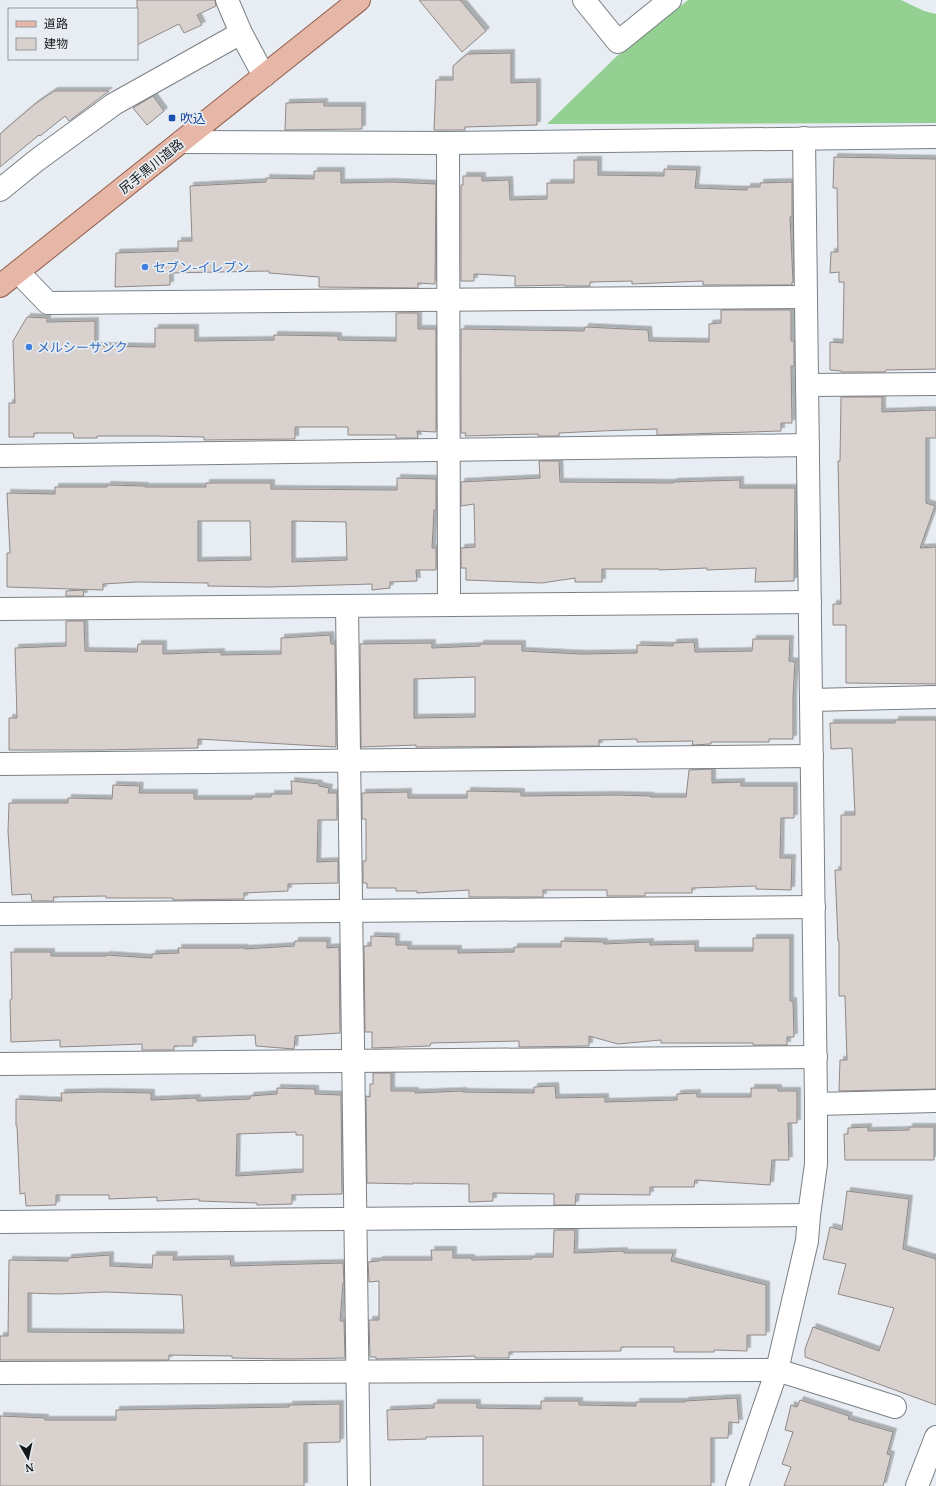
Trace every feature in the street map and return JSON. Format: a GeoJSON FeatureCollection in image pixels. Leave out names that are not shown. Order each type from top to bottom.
{"type":"FeatureCollection","features":[{"type":"Feature","properties":{"kind":"main road","name":"尻手黒川道路"},"geometry":{"type":"LineString","coordinates":[[0,286],[359,0]]}},
{"type":"Feature","properties":{"kind":"street"},"geometry":{"type":"LineString","coordinates":[[227,0],[241,33],[264,76]]}},
{"type":"Feature","properties":{"kind":"street"},"geometry":{"type":"LineString","coordinates":[[584,0],[618,42],[670,0]]}},
{"type":"Feature","properties":{"kind":"street"},"geometry":{"type":"LineString","coordinates":[[0,190],[37,160],[114,104],[241,33]]}},
{"type":"Feature","properties":{"kind":"street"},"geometry":{"type":"LineString","coordinates":[[181,142],[448,143],[936,137]]}},
{"type":"Feature","properties":{"kind":"street"},"geometry":{"type":"LineString","coordinates":[[737,1486],[777,1370],[807,1241],[816,1164],[816,1057],[804,138]]}},
{"type":"Feature","properties":{"kind":"street"},"geometry":{"type":"LineString","coordinates":[[448,143],[449,606]]}},
{"type":"Feature","properties":{"kind":"street"},"geometry":{"type":"LineString","coordinates":[[18,272],[48,303],[806,297]]}},
{"type":"Feature","properties":{"kind":"street"},"geometry":{"type":"LineString","coordinates":[[807,386],[936,384]]}},
{"type":"Feature","properties":{"kind":"street"},"geometry":{"type":"LineString","coordinates":[[0,456],[808,445]]}},
{"type":"Feature","properties":{"kind":"street"},"geometry":{"type":"LineString","coordinates":[[0,609],[810,602]]}},
{"type":"Feature","properties":{"kind":"street"},"geometry":{"type":"LineString","coordinates":[[347,607],[356,1372],[359,1486]]}},
{"type":"Feature","properties":{"kind":"street"},"geometry":{"type":"LineString","coordinates":[[811,700],[936,697]]}},
{"type":"Feature","properties":{"kind":"street"},"geometry":{"type":"LineString","coordinates":[[0,764],[812,756]]}},
{"type":"Feature","properties":{"kind":"street"},"geometry":{"type":"LineString","coordinates":[[0,914],[814,907]]}},
{"type":"Feature","properties":{"kind":"street"},"geometry":{"type":"LineString","coordinates":[[0,1064],[816,1057]]}},
{"type":"Feature","properties":{"kind":"street"},"geometry":{"type":"LineString","coordinates":[[816,1104],[936,1101]]}},
{"type":"Feature","properties":{"kind":"street"},"geometry":{"type":"LineString","coordinates":[[0,1222],[809,1215]]}},
{"type":"Feature","properties":{"kind":"street"},"geometry":{"type":"LineString","coordinates":[[0,1373],[777,1370],[896,1406]]}},
{"type":"Feature","properties":{"kind":"street"},"geometry":{"type":"LineString","coordinates":[[917,1486],[936,1437]]}},
{"type":"Feature","properties":{"kind":"green space"},"geometry":{"type":"Polygon","coordinates":[[[688,0],[901,0],[924,11],[936,14],[936,123],[547,124],[617,56],[688,0]]]}},
{"type":"Feature","properties":{"kind":"building"},"geometry":{"type":"Polygon","coordinates":[[[137,0],[215,0],[216,6],[197,15],[202,25],[184,33],[179,24],[138,44],[137,0]]]}},
{"type":"Feature","properties":{"kind":"building"},"geometry":{"type":"Polygon","coordinates":[[[419,0],[460,0],[486,31],[462,52],[419,0]]]}},
{"type":"Feature","properties":{"kind":"building"},"geometry":{"type":"Polygon","coordinates":[[[511,53],[511,83],[537,82],[537,125],[465,127],[465,130],[434,130],[436,80],[453,80],[453,66],[467,54],[511,53]]]}},
{"type":"Feature","properties":{"kind":"building"},"geometry":{"type":"Polygon","coordinates":[[[54,91],[109,91],[69,121],[65,116],[0,167],[0,134],[35,104],[54,91]]]}},
{"type":"Feature","properties":{"kind":"building"},"geometry":{"type":"Polygon","coordinates":[[[153,96],[164,111],[147,125],[133,108],[153,96]]]}},
{"type":"Feature","properties":{"kind":"building"},"geometry":{"type":"Polygon","coordinates":[[[324,102],[324,106],[362,106],[362,129],[285,130],[286,103],[324,102]]]}},
{"type":"Feature","properties":{"kind":"building"},"geometry":{"type":"Polygon","coordinates":[[[834,157],[936,159],[936,369],[886,370],[885,372],[841,372],[830,370],[830,342],[843,343],[844,282],[839,282],[839,272],[830,273],[831,252],[838,252],[837,188],[833,188],[834,157]]]}},
{"type":"Feature","properties":{"kind":"building"},"geometry":{"type":"Polygon","coordinates":[[[574,160],[598,160],[598,175],[664,176],[664,169],[697,170],[695,188],[747,190],[747,187],[760,187],[760,183],[792,182],[792,217],[790,217],[792,285],[703,285],[703,281],[632,284],[632,281],[590,282],[590,286],[515,286],[515,276],[474,274],[474,281],[461,281],[461,185],[463,185],[463,176],[482,176],[482,181],[509,180],[510,200],[547,199],[547,183],[574,183],[574,160]]]}},
{"type":"Feature","properties":{"kind":"building"},"geometry":{"type":"Polygon","coordinates":[[[314,171],[341,171],[341,183],[393,182],[436,184],[435,284],[418,283],[418,288],[319,287],[319,277],[269,273],[269,271],[170,273],[170,285],[115,287],[116,253],[178,251],[178,241],[192,241],[190,186],[266,182],[266,178],[314,179],[314,171]]]}},
{"type":"Feature","properties":{"kind":"building"},"geometry":{"type":"Polygon","coordinates":[[[721,310],[791,310],[791,341],[794,341],[794,366],[791,366],[792,423],[781,423],[781,431],[657,435],[657,429],[559,433],[559,436],[538,436],[538,434],[465,436],[466,433],[461,433],[461,329],[584,331],[585,327],[648,330],[649,341],[709,342],[709,324],[721,323],[721,310]]]}},
{"type":"Feature","properties":{"kind":"building"},"geometry":{"type":"Polygon","coordinates":[[[396,313],[418,313],[418,329],[436,329],[436,432],[417,431],[418,438],[396,438],[396,435],[348,435],[348,427],[295,427],[295,439],[204,440],[204,437],[157,436],[97,436],[97,438],[74,438],[73,433],[34,433],[34,437],[9,437],[9,403],[15,403],[13,341],[27,317],[47,318],[47,322],[95,321],[95,346],[155,347],[155,328],[195,328],[195,341],[274,340],[274,335],[338,336],[338,340],[396,341],[396,313]]]}},
{"type":"Feature","properties":{"kind":"building"},"geometry":{"type":"Polygon","coordinates":[[[841,397],[882,397],[882,412],[936,410],[936,438],[926,438],[926,503],[935,506],[920,548],[936,547],[936,684],[846,683],[846,625],[833,625],[833,604],[841,604],[838,461],[840,461],[841,397]]]}},
{"type":"Feature","properties":{"kind":"building"},"geometry":{"type":"Polygon","coordinates":[[[539,461],[559,461],[560,482],[673,483],[740,480],[740,488],[795,488],[794,581],[755,582],[756,568],[707,570],[707,568],[659,570],[602,569],[602,582],[575,582],[575,578],[542,583],[466,580],[466,568],[461,568],[461,548],[475,547],[474,504],[461,506],[461,482],[540,478],[539,461]]]}},
{"type":"Feature","properties":{"kind":"building"},"geometry":{"type":"Polygon","coordinates":[[[397,478],[436,479],[436,510],[434,510],[432,548],[436,548],[436,570],[416,570],[417,581],[390,582],[390,588],[372,590],[372,584],[269,587],[208,586],[208,583],[137,582],[103,584],[103,590],[7,587],[7,553],[10,553],[7,493],[55,494],[55,487],[107,487],[107,485],[145,487],[206,487],[206,483],[271,483],[271,489],[397,490],[397,478]],[[198,521],[198,561],[251,560],[250,521],[198,521]],[[292,521],[292,562],[347,560],[346,522],[292,521]]]}},
{"type":"Feature","properties":{"kind":"building"},"geometry":{"type":"Polygon","coordinates":[[[83,590],[84,596],[66,596],[66,591],[83,590]]]}},
{"type":"Feature","properties":{"kind":"building"},"geometry":{"type":"Polygon","coordinates":[[[66,621],[84,621],[85,651],[137,652],[138,644],[163,644],[163,654],[221,652],[221,655],[281,654],[281,638],[330,635],[331,644],[335,644],[336,747],[198,739],[198,748],[9,750],[9,718],[17,718],[15,648],[66,646],[66,621]]]}},
{"type":"Feature","properties":{"kind":"building"},"geometry":{"type":"Polygon","coordinates":[[[753,639],[790,639],[789,661],[795,662],[793,739],[769,739],[769,742],[711,742],[711,744],[692,745],[693,741],[637,742],[637,739],[599,740],[599,746],[416,747],[416,745],[361,747],[360,644],[432,643],[432,648],[480,646],[480,644],[522,644],[522,651],[582,654],[637,653],[637,645],[673,646],[673,643],[694,642],[695,652],[752,651],[753,639]],[[475,677],[414,679],[414,718],[475,717],[475,677]]]}},
{"type":"Feature","properties":{"kind":"building"},"geometry":{"type":"Polygon","coordinates":[[[895,720],[936,720],[936,1089],[839,1091],[840,1060],[847,1060],[845,996],[839,996],[839,941],[835,870],[841,870],[841,815],[855,815],[852,748],[831,749],[830,723],[895,723],[895,720]]]}},
{"type":"Feature","properties":{"kind":"building"},"geometry":{"type":"Polygon","coordinates":[[[712,769],[712,783],[741,782],[741,786],[794,786],[794,818],[781,818],[780,858],[792,858],[791,890],[756,889],[756,886],[692,888],[692,893],[645,893],[645,896],[607,896],[607,890],[543,890],[543,897],[469,897],[469,890],[417,893],[417,891],[396,891],[396,888],[367,888],[367,883],[363,883],[363,861],[366,861],[366,819],[362,819],[362,793],[408,792],[408,798],[467,798],[467,791],[521,792],[521,796],[616,795],[686,797],[689,770],[712,769]]]}},
{"type":"Feature","properties":{"kind":"building"},"geometry":{"type":"Polygon","coordinates":[[[291,781],[319,784],[319,786],[329,788],[328,793],[337,793],[337,820],[318,820],[317,862],[338,861],[338,883],[288,884],[288,891],[244,893],[244,899],[173,900],[173,898],[106,898],[106,896],[53,897],[54,901],[32,901],[31,894],[12,895],[8,831],[9,803],[68,803],[68,798],[112,799],[113,785],[140,786],[139,793],[194,793],[194,799],[252,799],[252,797],[271,797],[271,794],[292,794],[291,781]]]}},
{"type":"Feature","properties":{"kind":"building"},"geometry":{"type":"Polygon","coordinates":[[[371,936],[396,937],[396,945],[408,945],[408,949],[458,949],[458,953],[514,952],[514,947],[561,947],[561,941],[604,942],[604,944],[650,942],[650,945],[695,944],[695,951],[753,951],[753,938],[790,938],[790,1001],[793,1001],[794,1037],[787,1037],[787,1045],[753,1045],[753,1043],[661,1043],[661,1040],[618,1044],[589,1036],[589,1046],[519,1047],[519,1041],[431,1043],[430,1046],[372,1048],[372,1032],[365,1032],[364,946],[371,946],[371,936]]]}},
{"type":"Feature","properties":{"kind":"building"},"geometry":{"type":"Polygon","coordinates":[[[295,941],[327,941],[327,948],[339,947],[340,1033],[295,1036],[294,1049],[256,1046],[255,1035],[193,1037],[193,1046],[174,1046],[174,1050],[142,1050],[142,1044],[60,1047],[60,1040],[11,1042],[11,952],[51,952],[51,956],[106,955],[152,958],[152,954],[179,953],[178,948],[245,949],[294,946],[295,941]]]}},
{"type":"Feature","properties":{"kind":"building"},"geometry":{"type":"Polygon","coordinates":[[[373,1073],[391,1073],[391,1091],[415,1091],[415,1093],[463,1091],[534,1093],[534,1087],[555,1086],[556,1098],[605,1097],[605,1102],[677,1100],[677,1094],[697,1093],[697,1097],[751,1097],[751,1088],[778,1088],[778,1091],[797,1091],[797,1123],[788,1123],[789,1160],[772,1160],[770,1185],[695,1180],[694,1187],[650,1187],[650,1195],[576,1194],[575,1205],[554,1205],[554,1194],[493,1193],[493,1201],[469,1202],[469,1184],[367,1183],[366,1096],[370,1097],[370,1084],[373,1084],[373,1073]]]}},
{"type":"Feature","properties":{"kind":"building"},"geometry":{"type":"Polygon","coordinates":[[[277,1088],[315,1089],[315,1094],[341,1095],[342,1194],[292,1195],[292,1204],[257,1205],[257,1203],[199,1201],[199,1199],[157,1201],[157,1197],[109,1199],[109,1195],[56,1195],[56,1205],[26,1206],[25,1193],[20,1194],[16,1099],[62,1101],[61,1093],[102,1092],[151,1093],[151,1100],[197,1098],[197,1101],[250,1099],[250,1096],[277,1094],[277,1088]],[[296,1132],[237,1134],[236,1176],[303,1172],[303,1135],[296,1135],[296,1132]]]}},
{"type":"Feature","properties":{"kind":"building"},"geometry":{"type":"Polygon","coordinates":[[[868,1127],[868,1131],[909,1130],[909,1127],[934,1127],[934,1160],[845,1160],[844,1134],[848,1134],[848,1128],[868,1127]]]}},
{"type":"Feature","properties":{"kind":"building"},"geometry":{"type":"Polygon","coordinates":[[[847,1191],[909,1199],[903,1249],[936,1259],[936,1405],[805,1357],[805,1349],[813,1327],[879,1351],[894,1308],[838,1294],[846,1264],[823,1259],[830,1227],[842,1230],[847,1191]]]}},
{"type":"Feature","properties":{"kind":"building"},"geometry":{"type":"Polygon","coordinates":[[[554,1230],[575,1230],[574,1253],[624,1251],[624,1253],[673,1253],[671,1261],[766,1285],[766,1335],[747,1335],[747,1351],[714,1350],[714,1352],[674,1352],[674,1347],[621,1347],[621,1351],[509,1352],[509,1358],[475,1358],[475,1356],[376,1359],[376,1357],[370,1357],[369,1320],[379,1320],[379,1281],[369,1282],[368,1262],[379,1260],[432,1260],[431,1250],[453,1250],[453,1258],[471,1258],[472,1260],[532,1259],[532,1257],[553,1257],[554,1230]]]}},
{"type":"Feature","properties":{"kind":"building"},"geometry":{"type":"Polygon","coordinates":[[[110,1255],[110,1266],[152,1268],[153,1255],[174,1255],[173,1260],[230,1259],[231,1266],[343,1263],[344,1283],[340,1321],[344,1321],[345,1358],[289,1359],[169,1355],[169,1360],[0,1360],[0,1336],[8,1336],[9,1260],[68,1261],[68,1258],[110,1255]],[[106,1292],[58,1294],[28,1293],[28,1332],[184,1333],[182,1295],[106,1292]]]}},
{"type":"Feature","properties":{"kind":"building"},"geometry":{"type":"Polygon","coordinates":[[[737,1398],[739,1423],[729,1422],[728,1438],[711,1438],[711,1486],[483,1486],[483,1436],[426,1437],[426,1439],[388,1440],[387,1410],[434,1408],[434,1403],[477,1403],[477,1408],[541,1409],[541,1401],[579,1401],[579,1405],[636,1406],[636,1402],[685,1402],[737,1398]]]}},
{"type":"Feature","properties":{"kind":"building"},"geometry":{"type":"Polygon","coordinates":[[[800,1400],[849,1416],[848,1419],[893,1432],[887,1454],[891,1455],[883,1486],[784,1486],[791,1467],[782,1464],[793,1432],[785,1430],[791,1405],[797,1407],[800,1400]]]}},
{"type":"Feature","properties":{"kind":"building"},"geometry":{"type":"Polygon","coordinates":[[[340,1404],[340,1442],[304,1443],[304,1486],[0,1486],[0,1416],[45,1418],[45,1420],[116,1420],[116,1410],[289,1407],[289,1405],[340,1404]]]}},
{"type":"Feature","properties":{"kind":"place","name":"吹込"},"geometry":{"type":"Point","coordinates":[172,118]}},
{"type":"Feature","properties":{"kind":"place","name":"セブン-イレブン"},"geometry":{"type":"Point","coordinates":[145,267]}},
{"type":"Feature","properties":{"kind":"place","name":"メルシーサンク"},"geometry":{"type":"Point","coordinates":[29,347]}}]}
